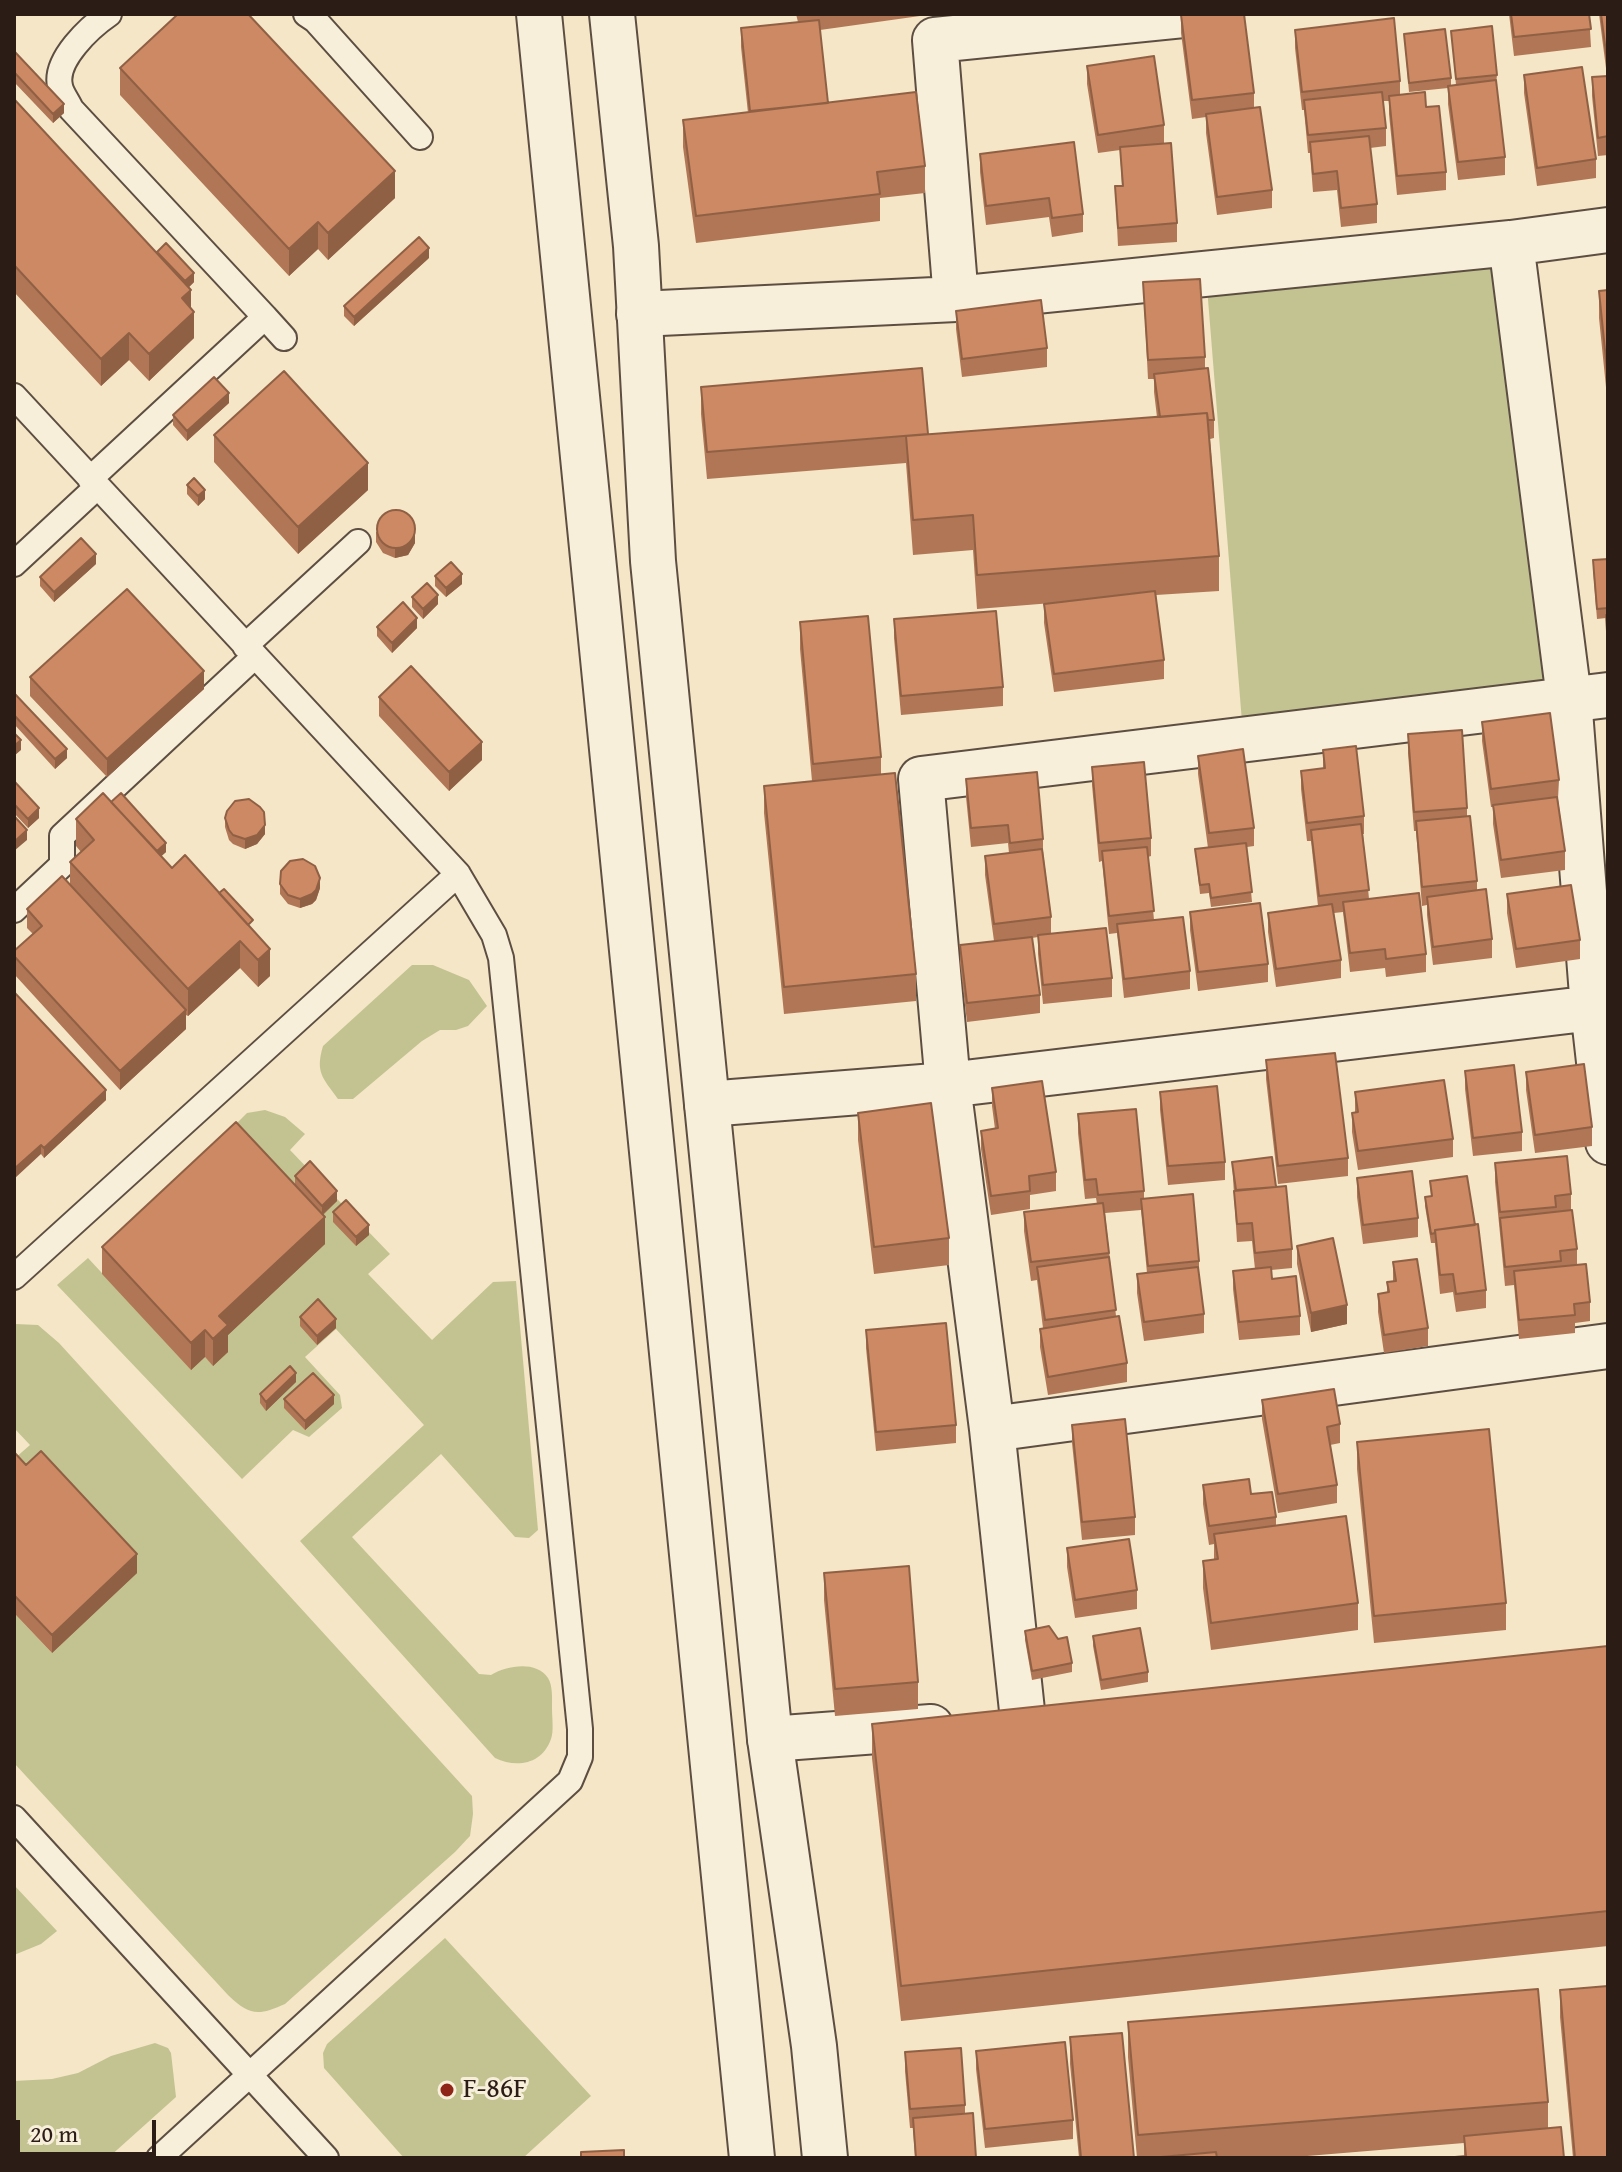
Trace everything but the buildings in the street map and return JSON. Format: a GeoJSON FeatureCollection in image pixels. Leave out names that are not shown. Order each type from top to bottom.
{"type":"FeatureCollection","features":[{"type":"Feature","properties":{"kind":"street"},"geometry":{"type":"LineString","coordinates":[[539,14],[752,2158]]}},
{"type":"Feature","properties":{"kind":"street"},"geometry":{"type":"LineString","coordinates":[[612,14],[636,246],[653,561],[770,1739],[814,2046],[825,2158]]}},
{"type":"Feature","properties":{"kind":"street"},"geometry":{"type":"LineString","coordinates":[[956,299],[935,40],[1193,14]]}},
{"type":"Feature","properties":{"kind":"street"},"geometry":{"type":"LineString","coordinates":[[639,314],[956,299],[1511,243],[1608,230]]}},
{"type":"Feature","properties":{"kind":"street"},"geometry":{"type":"LineString","coordinates":[[1511,243],[1588,697],[1593,1008],[1608,1142]]}},
{"type":"Feature","properties":{"kind":"street"},"geometry":{"type":"LineString","coordinates":[[770,1739],[1011,1720],[992,1429],[948,1085],[921,779],[1588,697]]}},
{"type":"Feature","properties":{"kind":"street"},"geometry":{"type":"LineString","coordinates":[[707,1104],[948,1085],[1593,1008]]}},
{"type":"Feature","properties":{"kind":"street"},"geometry":{"type":"LineString","coordinates":[[992,1429],[1608,1346]]}},
{"type":"Feature","properties":{"kind":"lane"},"geometry":{"type":"LineString","coordinates":[[109,14],[80,39],[62,66],[59,84],[71,109],[284,338]]}},
{"type":"Feature","properties":{"kind":"lane"},"geometry":{"type":"LineString","coordinates":[[306,14],[315,20],[420,137]]}},
{"type":"Feature","properties":{"kind":"lane"},"geometry":{"type":"LineString","coordinates":[[14,564],[265,317]]}},
{"type":"Feature","properties":{"kind":"lane"},"geometry":{"type":"LineString","coordinates":[[14,396],[458,874],[494,935],[501,958],[580,1729],[580,1757],[570,1781],[159,2158]]}},
{"type":"Feature","properties":{"kind":"lane"},"geometry":{"type":"LineString","coordinates":[[14,910],[62,865],[62,836],[358,542]]}},
{"type":"Feature","properties":{"kind":"lane"},"geometry":{"type":"LineString","coordinates":[[16,1271],[458,874]]}},
{"type":"Feature","properties":{"kind":"lane"},"geometry":{"type":"LineString","coordinates":[[14,1818],[326,2158]]}},
{"type":"Feature","properties":{"kind":"green space"},"geometry":{"type":"Polygon","coordinates":[[[1500,254],[1545,680],[1242,722],[1207,287],[1500,254]]]}},
{"type":"Feature","properties":{"kind":"green space"},"geometry":{"type":"Polygon","coordinates":[[[412,965],[433,965],[469,980],[487,1006],[468,1026],[440,1030],[422,1041],[353,1099],[338,1099],[320,1069],[323,1046],[412,965]]]}},
{"type":"Feature","properties":{"kind":"green space"},"geometry":{"type":"Polygon","coordinates":[[[265,1110],[285,1117],[305,1134],[290,1150],[390,1254],[368,1274],[432,1340],[493,1282],[516,1281],[538,1530],[529,1538],[515,1537],[441,1454],[352,1537],[479,1674],[491,1675],[521,1666],[543,1672],[548,1678],[552,1693],[552,1736],[547,1748],[528,1762],[511,1763],[495,1758],[300,1541],[424,1425],[336,1329],[305,1357],[340,1395],[342,1408],[309,1437],[293,1430],[242,1479],[57,1285],[88,1258],[191,1369],[205,1357],[213,1365],[227,1352],[225,1135],[247,1113],[265,1110]]]}},
{"type":"Feature","properties":{"kind":"green space"},"geometry":{"type":"Polygon","coordinates":[[[15,1324],[38,1325],[59,1343],[472,1796],[470,1836],[285,2004],[276,2008],[255,2012],[242,2007],[228,1995],[14,1763],[14,1613],[52,1653],[26,1483],[14,1459],[30,1445],[14,1428],[15,1324]]]}},
{"type":"Feature","properties":{"kind":"green space"},"geometry":{"type":"Polygon","coordinates":[[[14,1885],[57,1931],[41,1944],[14,1955],[14,1885]]]}},
{"type":"Feature","properties":{"kind":"green space"},"geometry":{"type":"Polygon","coordinates":[[[445,1938],[591,2096],[523,2158],[404,2158],[324,2068],[323,2053],[327,2044],[445,1938]]]}},
{"type":"Feature","properties":{"kind":"green space"},"geometry":{"type":"Polygon","coordinates":[[[155,2043],[168,2048],[171,2053],[176,2097],[108,2158],[14,2158],[14,2081],[52,2079],[78,2073],[111,2056],[155,2043]]]}},
{"type":"Feature","properties":{"kind":"place","name":"F-86F"},"geometry":{"type":"Point","coordinates":[447,2090]}}]}
